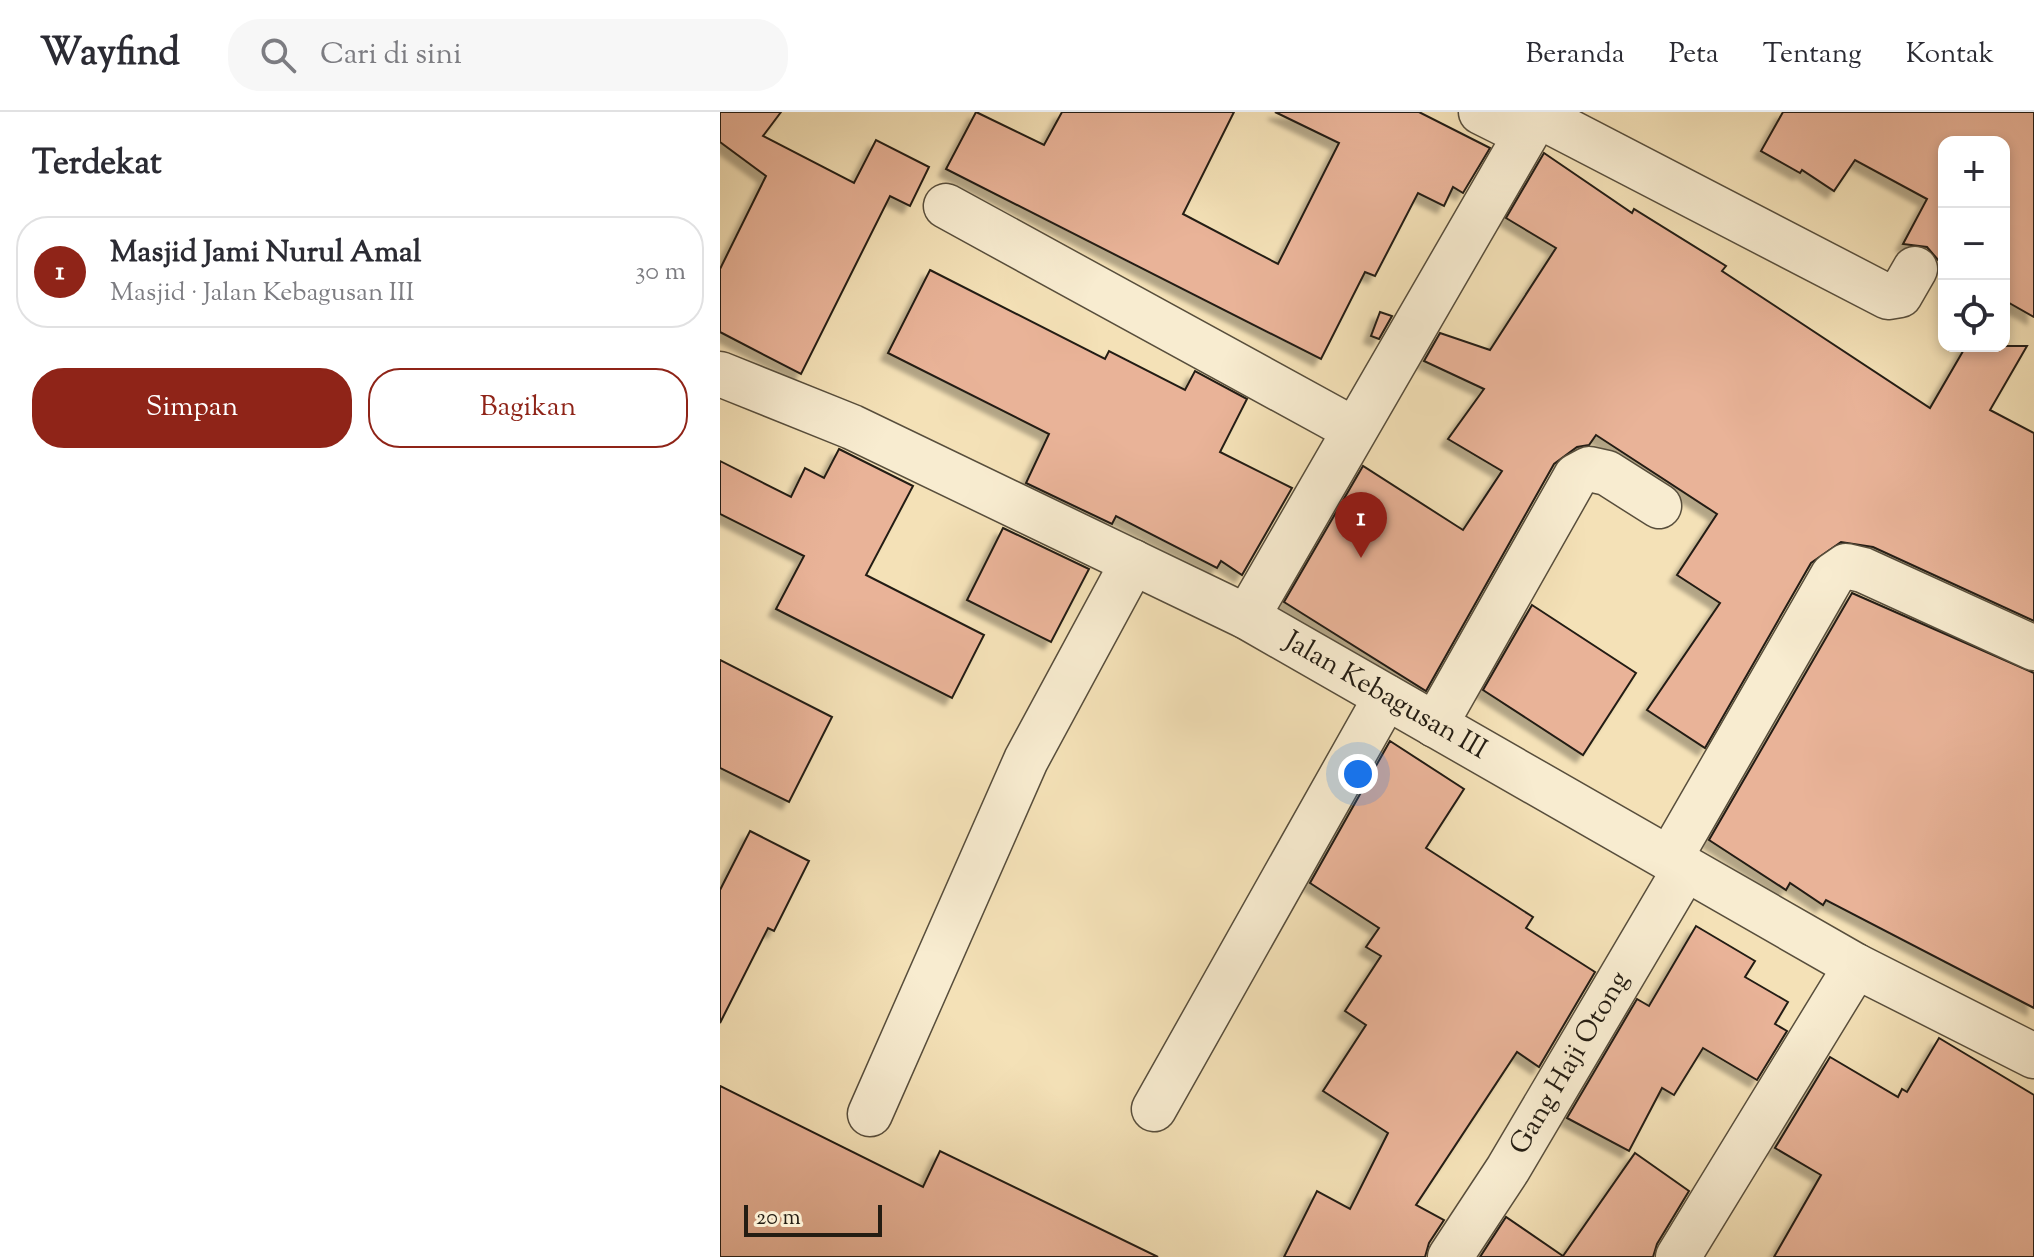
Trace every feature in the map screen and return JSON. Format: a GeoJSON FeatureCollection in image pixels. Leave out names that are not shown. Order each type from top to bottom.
{"type":"FeatureCollection","features":[{"type":"Feature","properties":{"kind":"street"},"geometry":{"type":"LineString","coordinates":[[1481,112],[1534,120],[1888,297],[1900,295],[1915,269]]}},
{"type":"Feature","properties":{"kind":"street"},"geometry":{"type":"LineString","coordinates":[[1247,617],[1534,120]]}},
{"type":"Feature","properties":{"kind":"street"},"geometry":{"type":"LineString","coordinates":[[946,206],[1353,429]]}},
{"type":"Feature","properties":{"kind":"street"},"geometry":{"type":"LineString","coordinates":[[720,347],[832,403],[852,427]]}},
{"type":"Feature","properties":{"kind":"street","name":"Jalan Kebagusan III"},"geometry":{"type":"LineString","coordinates":[[720,374],[852,427],[1247,617],[1856,966],[2034,1056]]}},
{"type":"Feature","properties":{"kind":"street"},"geometry":{"type":"LineString","coordinates":[[1435,725],[1576,476],[1589,469],[1607,473],[1659,506]]}},
{"type":"Feature","properties":{"kind":"street"},"geometry":{"type":"LineString","coordinates":[[870,1114],[1013,787],[1133,562]]}},
{"type":"Feature","properties":{"kind":"street","name":"Gang Haji Otong"},"geometry":{"type":"LineString","coordinates":[[1450,1257],[1508,1169],[1833,575],[1846,566],[1863,570],[2034,648]]}},
{"type":"Feature","properties":{"kind":"street"},"geometry":{"type":"LineString","coordinates":[[1154,1109],[1386,697]]}},
{"type":"Feature","properties":{"kind":"street"},"geometry":{"type":"LineString","coordinates":[[1678,1257],[1856,966]]}},
{"type":"Feature","properties":{"kind":"building"},"geometry":{"type":"Polygon","coordinates":[[[720,112],[781,112],[763,136],[854,183],[876,140],[929,167],[910,206],[890,196],[801,374],[720,332],[720,269],[766,176],[720,142],[720,112]]]}},
{"type":"Feature","properties":{"kind":"building"},"geometry":{"type":"Polygon","coordinates":[[[976,112],[1044,145],[1062,112],[1234,112],[1183,214],[1278,264],[1339,143],[1275,112],[1419,112],[1490,148],[1463,193],[1453,187],[1444,206],[1418,193],[1375,276],[1365,272],[1321,359],[946,169],[976,112]]]}},
{"type":"Feature","properties":{"kind":"building"},"geometry":{"type":"Polygon","coordinates":[[[1783,112],[2034,112],[2034,317],[2010,303],[2010,136],[1938,136],[1938,260],[1927,247],[1903,244],[1927,199],[1855,160],[1834,191],[1802,170],[1800,173],[1761,151],[1783,112]]]}},
{"type":"Feature","properties":{"kind":"building"},"geometry":{"type":"Polygon","coordinates":[[[1544,153],[1632,213],[1634,209],[1726,266],[1722,271],[1930,408],[1963,352],[2010,352],[2010,346],[2027,346],[1990,410],[2034,433],[2034,621],[1873,547],[1841,542],[1811,563],[1705,748],[1647,710],[1720,603],[1677,575],[1717,514],[1596,435],[1589,445],[1577,447],[1554,464],[1426,691],[1284,602],[1363,466],[1463,530],[1502,471],[1448,439],[1484,389],[1424,361],[1440,333],[1490,350],[1556,248],[1506,218],[1544,153]]]}},
{"type":"Feature","properties":{"kind":"building"},"geometry":{"type":"Polygon","coordinates":[[[930,270],[1105,359],[1109,351],[1185,390],[1195,371],[1247,399],[1220,452],[1292,488],[1242,575],[1221,561],[1217,568],[1116,516],[1112,524],[1026,483],[1049,434],[888,353],[930,270]]]}},
{"type":"Feature","properties":{"kind":"building"},"geometry":{"type":"Polygon","coordinates":[[[1380,312],[1392,316],[1379,339],[1371,336],[1380,312]]]}},
{"type":"Feature","properties":{"kind":"building"},"geometry":{"type":"Polygon","coordinates":[[[839,449],[913,486],[866,575],[984,635],[952,698],[776,609],[804,556],[720,514],[720,461],[791,497],[805,468],[824,478],[839,449]]]}},
{"type":"Feature","properties":{"kind":"building"},"geometry":{"type":"Polygon","coordinates":[[[1003,528],[1089,569],[1051,642],[967,600],[1003,528]]]}},
{"type":"Feature","properties":{"kind":"building"},"geometry":{"type":"Polygon","coordinates":[[[1852,593],[2034,673],[2034,1008],[1826,900],[1823,905],[1790,883],[1786,890],[1709,840],[1852,593]]]}},
{"type":"Feature","properties":{"kind":"building"},"geometry":{"type":"Polygon","coordinates":[[[1532,605],[1636,673],[1583,755],[1483,690],[1532,605]]]}},
{"type":"Feature","properties":{"kind":"building"},"geometry":{"type":"Polygon","coordinates":[[[720,660],[832,717],[789,802],[720,768],[720,660]]]}},
{"type":"Feature","properties":{"kind":"building"},"geometry":{"type":"Polygon","coordinates":[[[1390,741],[1464,789],[1426,848],[1533,917],[1526,928],[1595,972],[1539,1067],[1517,1052],[1416,1205],[1444,1220],[1429,1243],[1425,1257],[1284,1257],[1317,1191],[1350,1209],[1388,1133],[1323,1091],[1366,1025],[1345,1011],[1381,956],[1366,947],[1379,928],[1310,883],[1390,741]]]}},
{"type":"Feature","properties":{"kind":"building"},"geometry":{"type":"Polygon","coordinates":[[[750,831],[809,861],[774,931],[768,928],[720,1023],[720,890],[750,831]]]}},
{"type":"Feature","properties":{"kind":"building"},"geometry":{"type":"Polygon","coordinates":[[[1696,926],[1755,961],[1745,977],[1788,1002],[1775,1024],[1787,1031],[1757,1080],[1703,1048],[1674,1095],[1662,1088],[1629,1151],[1567,1118],[1637,999],[1649,1006],[1696,926]]]}},
{"type":"Feature","properties":{"kind":"building"},"geometry":{"type":"Polygon","coordinates":[[[1939,1038],[2034,1095],[2034,1257],[1774,1257],[1821,1175],[1775,1148],[1830,1057],[1898,1097],[1902,1089],[1907,1092],[1939,1038]]]}},
{"type":"Feature","properties":{"kind":"building"},"geometry":{"type":"Polygon","coordinates":[[[720,1086],[923,1187],[940,1151],[1158,1257],[720,1257],[720,1086]]]}},
{"type":"Feature","properties":{"kind":"building"},"geometry":{"type":"Polygon","coordinates":[[[1635,1153],[1689,1191],[1657,1244],[1653,1257],[1480,1257],[1506,1217],[1563,1256],[1635,1153]]]}},
{"type":"Feature","properties":{"kind":"place","name":"Masjid Jami Nurul Amal"},"geometry":{"type":"Point","coordinates":[1361,558]}}]}
